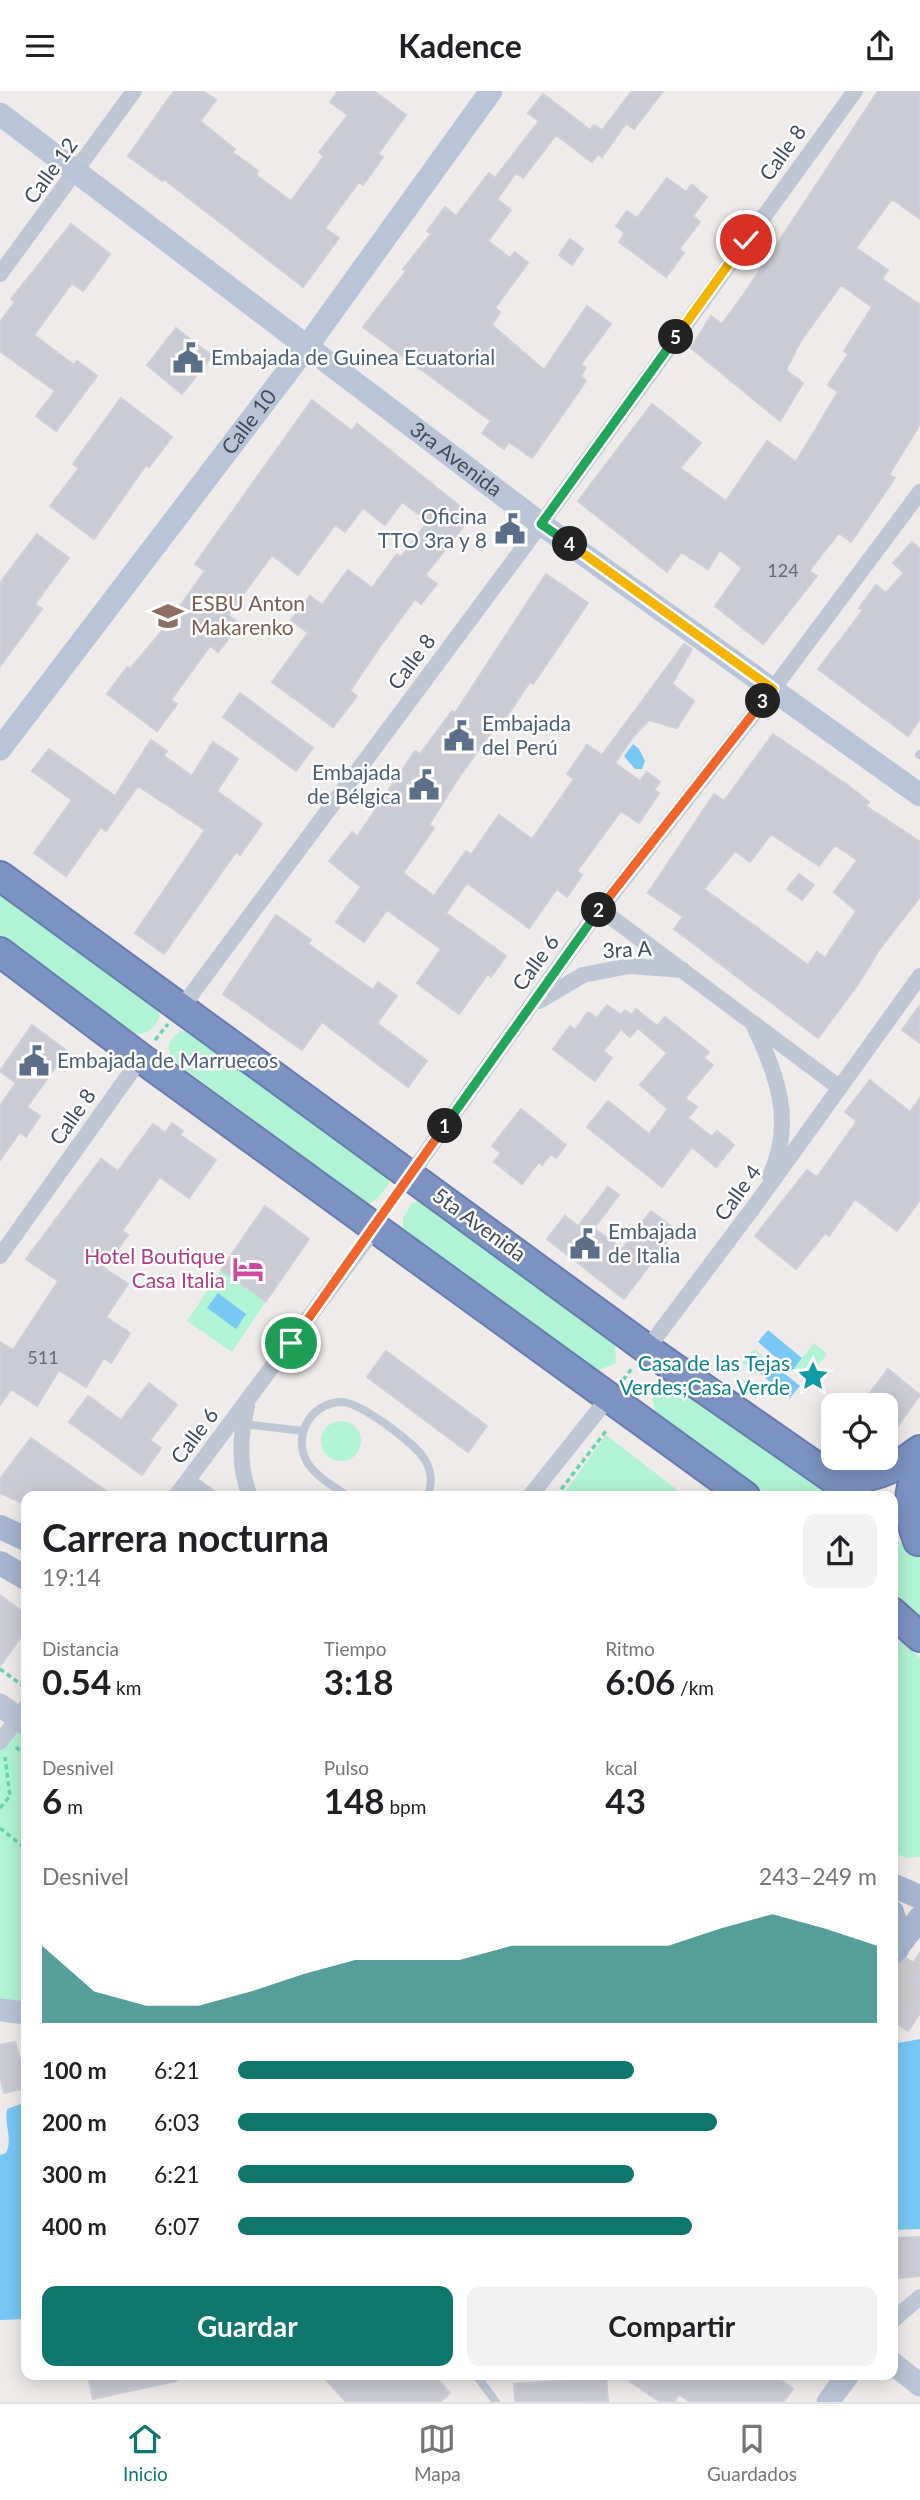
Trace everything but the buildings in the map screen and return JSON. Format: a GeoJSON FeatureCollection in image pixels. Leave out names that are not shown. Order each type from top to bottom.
{"type":"FeatureCollection","features":[{"type":"Feature","properties":{"kind":"highway","name":"5ta Avenida"},"geometry":{"type":"LineString","coordinates":[[0,876],[647,1349],[851,1491]]}},
{"type":"Feature","properties":{"kind":"highway"},"geometry":{"type":"LineString","coordinates":[[0,953],[738,1491]]}},
{"type":"Feature","properties":{"kind":"highway"},"geometry":{"type":"LineString","coordinates":[[835,1479],[872,1477],[902,1464],[920,1450]]}},
{"type":"Feature","properties":{"kind":"highway"},"geometry":{"type":"LineString","coordinates":[[919,1542],[908,1509],[909,1496],[920,1463]]}},
{"type":"Feature","properties":{"kind":"highway"},"geometry":{"type":"LineString","coordinates":[[898,1526],[919,1542]]}},
{"type":"Feature","properties":{"kind":"highway"},"geometry":{"type":"LineString","coordinates":[[898,1617],[920,1637]]}},
{"type":"Feature","properties":{"kind":"main road","name":"Calle 10"},"geometry":{"type":"LineString","coordinates":[[0,749],[308,345],[491,91]]}},
{"type":"Feature","properties":{"kind":"main road","name":"3ra Avenida"},"geometry":{"type":"LineString","coordinates":[[0,114],[541,524],[920,795]]}},
{"type":"Feature","properties":{"kind":"main road"},"geometry":{"type":"LineString","coordinates":[[0,1527],[21,1537]]}},
{"type":"Feature","properties":{"kind":"main road"},"geometry":{"type":"LineString","coordinates":[[0,1557],[21,1567]]}},
{"type":"Feature","properties":{"kind":"main road"},"geometry":{"type":"LineString","coordinates":[[0,1563],[21,1575]]}},
{"type":"Feature","properties":{"kind":"main road"},"geometry":{"type":"LineString","coordinates":[[898,1885],[920,1885]]}},
{"type":"Feature","properties":{"kind":"main road"},"geometry":{"type":"LineString","coordinates":[[898,1888],[920,1897]]}},
{"type":"Feature","properties":{"kind":"main road"},"geometry":{"type":"LineString","coordinates":[[898,1948],[920,1918]]}},
{"type":"Feature","properties":{"kind":"main road"},"geometry":{"type":"LineString","coordinates":[[0,2010],[21,2012]]}},
{"type":"Feature","properties":{"kind":"main road"},"geometry":{"type":"LineString","coordinates":[[898,2368],[920,2385]]}},
{"type":"Feature","properties":{"kind":"main road"},"geometry":{"type":"LineString","coordinates":[[828,2402],[844,2380]]}},
{"type":"Feature","properties":{"kind":"street","name":"Calle 12"},"geometry":{"type":"LineString","coordinates":[[0,274],[134,91]]}},
{"type":"Feature","properties":{"kind":"street","name":"Calle 8"},"geometry":{"type":"LineString","coordinates":[[182,1007],[541,524],[855,91]]}},
{"type":"Feature","properties":{"kind":"street","name":"Calle 6"},"geometry":{"type":"LineString","coordinates":[[411,1174],[600,909],[773,689],[920,492]]}},
{"type":"Feature","properties":{"kind":"street","name":"3ra A"},"geometry":{"type":"LineString","coordinates":[[600,909],[840,1089]]}},
{"type":"Feature","properties":{"kind":"street","name":"3ra A"},"geometry":{"type":"LineString","coordinates":[[512,1032],[542,997],[583,975],[629,967],[683,970]]}},
{"type":"Feature","properties":{"kind":"street","name":"Calle 4"},"geometry":{"type":"LineString","coordinates":[[647,1349],[757,1204],[920,976]]}},
{"type":"Feature","properties":{"kind":"street","name":"3ra A"},"geometry":{"type":"LineString","coordinates":[[752,1022],[774,1068],[783,1114],[777,1161],[757,1204]]}},
{"type":"Feature","properties":{"kind":"street","name":"Calle 8"},"geometry":{"type":"LineString","coordinates":[[0,1256],[141,1058]]}},
{"type":"Feature","properties":{"kind":"street","name":"Calle 6"},"geometry":{"type":"LineString","coordinates":[[180,1491],[376,1227]]}},
{"type":"Feature","properties":{"kind":"street"},"geometry":{"type":"LineString","coordinates":[[534,1491],[609,1397]]}},
{"type":"Feature","properties":{"kind":"street","name":"Calle 6"},"geometry":{"type":"LineString","coordinates":[[248,1400],[240,1439],[244,1483],[248,1491]]}},
{"type":"Feature","properties":{"kind":"street"},"geometry":{"type":"LineString","coordinates":[[188,1481],[202,1491]]}},
{"type":"Feature","properties":{"kind":"street"},"geometry":{"type":"LineString","coordinates":[[1,1740],[18,1713]]}},
{"type":"Feature","properties":{"kind":"street"},"geometry":{"type":"LineString","coordinates":[[898,2317],[920,2297]]}},
{"type":"Feature","properties":{"kind":"lane"},"geometry":{"type":"LineString","coordinates":[[341,1491],[307,1462],[303,1453],[303,1431],[307,1422],[322,1407],[342,1402],[362,1408],[425,1459],[431,1479],[429,1491]]}},
{"type":"Feature","properties":{"kind":"lane"},"geometry":{"type":"LineString","coordinates":[[243,1424],[303,1431]]}},
{"type":"Feature","properties":{"kind":"lane"},"geometry":{"type":"LineString","coordinates":[[480,2380],[496,2402]]}},
{"type":"Feature","properties":{"kind":"path"},"geometry":{"type":"LineString","coordinates":[[141,1058],[182,1007]]}},
{"type":"Feature","properties":{"kind":"path"},"geometry":{"type":"LineString","coordinates":[[376,1227],[411,1174]]}},
{"type":"Feature","properties":{"kind":"path"},"geometry":{"type":"LineString","coordinates":[[609,1397],[647,1349]]}},
{"type":"Feature","properties":{"kind":"path"},"geometry":{"type":"LineString","coordinates":[[560,1491],[608,1427]]}},
{"type":"Feature","properties":{"kind":"path"},"geometry":{"type":"LineString","coordinates":[[0,1669],[21,1684]]}},
{"type":"Feature","properties":{"kind":"path"},"geometry":{"type":"LineString","coordinates":[[0,1808],[9,1796],[1,1740]]}},
{"type":"Feature","properties":{"kind":"path"},"geometry":{"type":"LineString","coordinates":[[0,1828],[21,1845]]}},
{"type":"Feature","properties":{"kind":"green space"},"geometry":{"type":"Polygon","coordinates":[[[0,889],[156,1005],[160,1016],[153,1027],[144,1033],[135,1034],[0,935],[0,889]]]}},
{"type":"Feature","properties":{"kind":"green space"},"geometry":{"type":"Polygon","coordinates":[[[181,1031],[192,1032],[388,1176],[389,1184],[377,1199],[368,1204],[171,1059],[170,1043],[181,1031]]]}},
{"type":"Feature","properties":{"kind":"green space"},"geometry":{"type":"Polygon","coordinates":[[[422,1201],[615,1345],[616,1363],[595,1372],[403,1228],[403,1218],[413,1202],[422,1201]]]}},
{"type":"Feature","properties":{"kind":"green space"},"geometry":{"type":"Polygon","coordinates":[[[221,1270],[266,1301],[232,1352],[187,1321],[221,1270]]]}},
{"type":"Feature","properties":{"kind":"green space"},"geometry":{"type":"Polygon","coordinates":[[[814,1343],[827,1354],[806,1381],[792,1371],[814,1343]]]}},
{"type":"Feature","properties":{"kind":"green space"},"geometry":{"type":"Polygon","coordinates":[[[754,1349],[768,1360],[757,1374],[743,1363],[754,1349]]]}},
{"type":"Feature","properties":{"kind":"green space"},"geometry":{"type":"Polygon","coordinates":[[[674,1383],[827,1491],[762,1491],[655,1411],[652,1399],[667,1385],[674,1383]]]}},
{"type":"Feature","properties":{"kind":"green space"},"geometry":{"type":"Polygon","coordinates":[[[341,1421],[349,1422],[355,1427],[360,1433],[360,1449],[355,1455],[349,1460],[341,1461],[333,1460],[327,1455],[322,1449],[321,1441],[322,1433],[327,1427],[333,1422],[341,1421]]]}},
{"type":"Feature","properties":{"kind":"green space"},"geometry":{"type":"Polygon","coordinates":[[[606,1435],[679,1491],[566,1491],[606,1435]]]}},
{"type":"Feature","properties":{"kind":"green space"},"geometry":{"type":"Polygon","coordinates":[[[898,1541],[920,1557],[920,1618],[898,1596],[898,1541]]]}},
{"type":"Feature","properties":{"kind":"green space"},"geometry":{"type":"Polygon","coordinates":[[[898,1640],[920,1658],[920,1857],[906,1858],[898,1854],[898,1640]]]}},
{"type":"Feature","properties":{"kind":"green space"},"geometry":{"type":"Polygon","coordinates":[[[21,1727],[21,2012],[0,2010],[0,1742],[21,1727]]]}},
{"type":"Feature","properties":{"kind":"water"},"geometry":{"type":"Polygon","coordinates":[[[633,744],[645,761],[642,769],[635,769],[624,756],[633,744]]]}},
{"type":"Feature","properties":{"kind":"water"},"geometry":{"type":"Polygon","coordinates":[[[218,1293],[246,1314],[236,1329],[207,1308],[218,1293]]]}},
{"type":"Feature","properties":{"kind":"water"},"geometry":{"type":"Polygon","coordinates":[[[768,1330],[802,1358],[792,1371],[758,1342],[768,1330]]]}},
{"type":"Feature","properties":{"kind":"water"},"geometry":{"type":"Polygon","coordinates":[[[768,1360],[800,1386],[790,1398],[758,1372],[768,1360]]]}},
{"type":"Feature","properties":{"kind":"water"},"geometry":{"type":"Polygon","coordinates":[[[920,2039],[920,2229],[898,2230],[898,2043],[920,2039]]]}},
{"type":"Feature","properties":{"kind":"water"},"geometry":{"type":"Polygon","coordinates":[[[21,2104],[21,2319],[0,2320],[0,2155],[6,2153],[8,2147],[7,2109],[21,2104]]]}},
{"type":"Feature","properties":{"kind":"tunnel"},"geometry":{"type":"LineString","coordinates":[[898,1966],[920,1981]]}},
{"type":"Feature","properties":{"kind":"tunnel"},"geometry":{"type":"LineString","coordinates":[[898,1991],[920,2007]]}},
{"type":"Feature","properties":{"kind":"place","name":"Embajada de Guinea Ecuatorial"},"geometry":{"type":"Point","coordinates":[188,358]}},
{"type":"Feature","properties":{"kind":"place","name":"Oficina TTO 3ra y 8"},"geometry":{"type":"Point","coordinates":[510,529]}},
{"type":"Feature","properties":{"kind":"place","name":"ESBU Anton Makarenko"},"geometry":{"type":"Point","coordinates":[168,616]}},
{"type":"Feature","properties":{"kind":"place","name":"Embajada del Perú"},"geometry":{"type":"Point","coordinates":[459,736]}},
{"type":"Feature","properties":{"kind":"place","name":"Embajada de Bélgica"},"geometry":{"type":"Point","coordinates":[424,785]}},
{"type":"Feature","properties":{"kind":"place","name":"Embajada de Marruecos"},"geometry":{"type":"Point","coordinates":[34,1061]}},
{"type":"Feature","properties":{"kind":"place","name":"Embajada de Italia"},"geometry":{"type":"Point","coordinates":[585,1244]}},
{"type":"Feature","properties":{"kind":"place","name":"Hotel Boutique Casa Italia"},"geometry":{"type":"Point","coordinates":[248,1269]}},
{"type":"Feature","properties":{"kind":"place","name":"Casa de las Tejas Verdes;Casa Verde"},"geometry":{"type":"Point","coordinates":[813,1376]}},
{"type":"Feature","properties":{"kind":"route"},"geometry":{"type":"LineString","coordinates":[[291,1343],[592,921],[773,689],[541,524],[746,240]]}}]}
